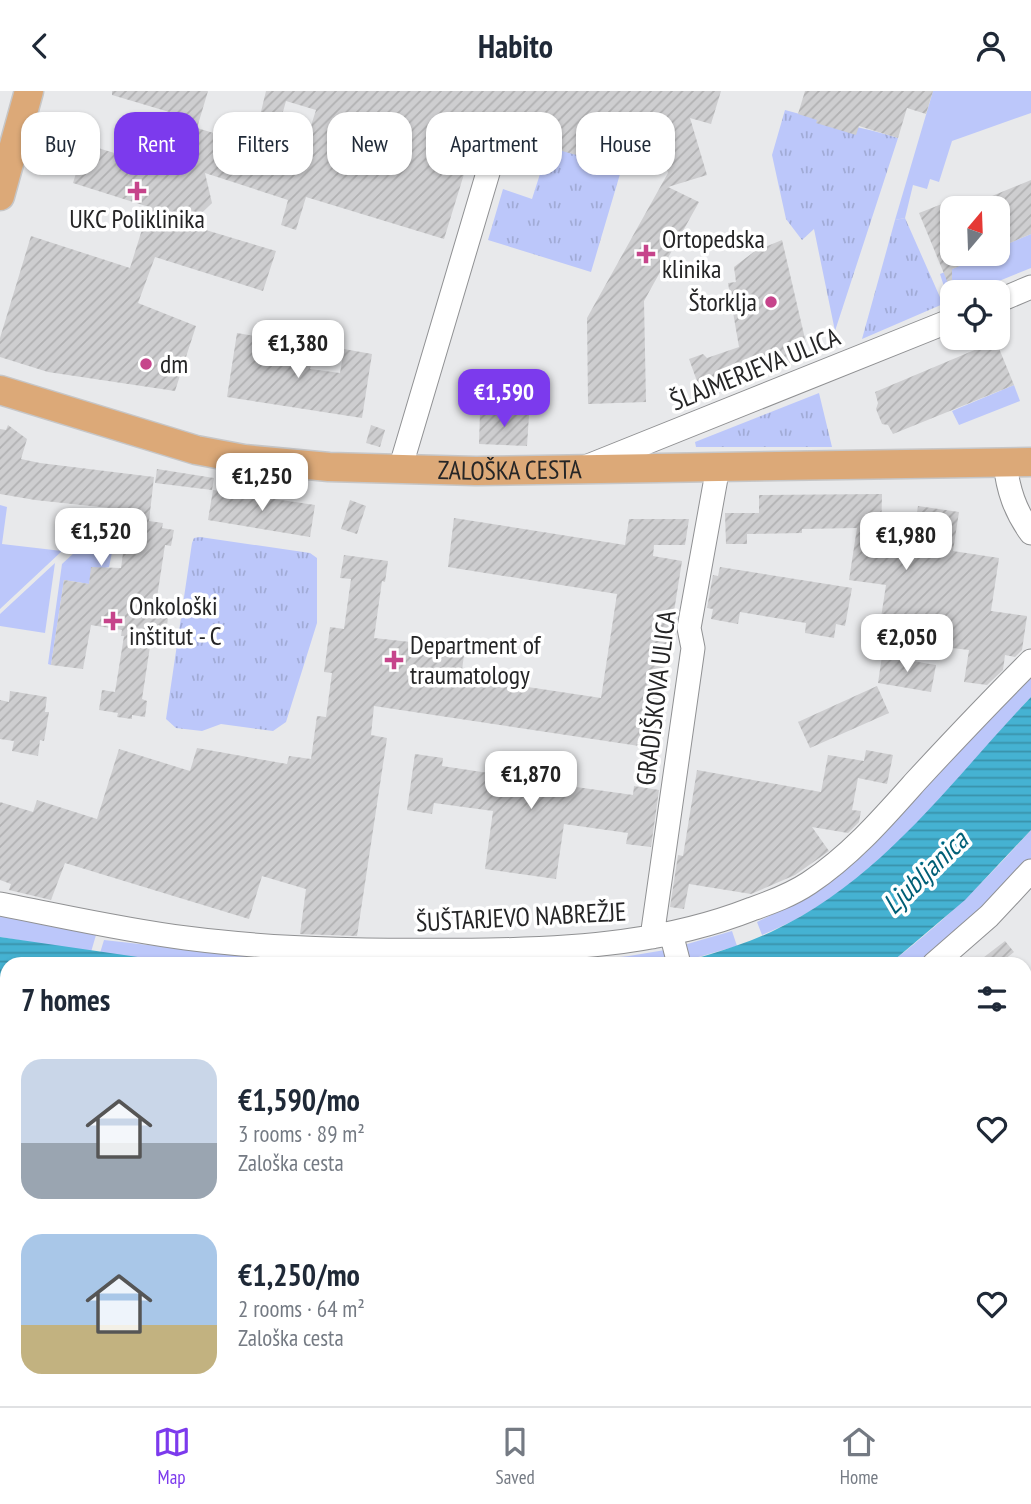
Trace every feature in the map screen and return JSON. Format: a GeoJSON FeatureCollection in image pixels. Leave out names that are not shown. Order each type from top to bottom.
{"type":"FeatureCollection","features":[{"type":"Feature","properties":{"kind":"main road"},"geometry":{"type":"LineString","coordinates":[[0,196],[29,91]]}},
{"type":"Feature","properties":{"kind":"main road","name":"ZALOŠKA CESTA"},"geometry":{"type":"LineString","coordinates":[[0,390],[207,452],[304,465],[400,469],[579,470],[1018,462]]}},
{"type":"Feature","properties":{"kind":"street"},"geometry":{"type":"LineString","coordinates":[[400,469],[487,175]]}},
{"type":"Feature","properties":{"kind":"street"},"geometry":{"type":"LineString","coordinates":[[1010,296],[1031,287]]}},
{"type":"Feature","properties":{"kind":"street","name":"ŠLAJMERJEVA ULICA"},"geometry":{"type":"LineString","coordinates":[[579,470],[940,325]]}},
{"type":"Feature","properties":{"kind":"street"},"geometry":{"type":"LineString","coordinates":[[1018,462],[1007,481],[1014,507],[1031,533]]}},
{"type":"Feature","properties":{"kind":"street","name":"GRADIŠKOVA ULICA"},"geometry":{"type":"LineString","coordinates":[[669,946],[693,649],[689,628],[718,467]]}},
{"type":"Feature","properties":{"kind":"street","name":"ŠUŠTARJEVO NABREŽJE"},"geometry":{"type":"LineString","coordinates":[[0,904],[187,939],[282,948],[376,952],[669,946],[807,884],[846,856],[1031,661]]}},
{"type":"Feature","properties":{"kind":"street"},"geometry":{"type":"LineString","coordinates":[[942,957],[989,916],[1031,871]]}},
{"type":"Feature","properties":{"kind":"green space"},"geometry":{"type":"Polygon","coordinates":[[[933,91],[1031,91],[1031,113],[952,141],[939,182],[930,179],[927,189],[913,185],[905,218],[895,220],[933,91]]]}},
{"type":"Feature","properties":{"kind":"green space"},"geometry":{"type":"Polygon","coordinates":[[[785,110],[898,138],[835,331],[814,229],[802,240],[786,219],[772,155],[785,110]]]}},
{"type":"Feature","properties":{"kind":"green space"},"geometry":{"type":"Polygon","coordinates":[[[576,145],[576,175],[620,175],[591,272],[488,240],[503,189],[532,199],[540,175],[562,175],[562,148],[576,145]]]}},
{"type":"Feature","properties":{"kind":"green space"},"geometry":{"type":"Polygon","coordinates":[[[905,218],[940,297],[940,305],[862,339],[895,220],[905,218]]]}},
{"type":"Feature","properties":{"kind":"green space"},"geometry":{"type":"Polygon","coordinates":[[[1031,234],[1031,268],[1002,280],[942,280],[940,274],[959,266],[1010,266],[1010,243],[1031,234]]]}},
{"type":"Feature","properties":{"kind":"green space"},"geometry":{"type":"Polygon","coordinates":[[[1014,385],[1020,401],[959,425],[952,411],[1014,385]]]}},
{"type":"Feature","properties":{"kind":"green space"},"geometry":{"type":"Polygon","coordinates":[[[819,393],[832,447],[696,447],[695,442],[819,393]]]}},
{"type":"Feature","properties":{"kind":"green space"},"geometry":{"type":"Polygon","coordinates":[[[0,505],[7,507],[2,544],[62,551],[0,609],[0,505]]]}},
{"type":"Feature","properties":{"kind":"green space"},"geometry":{"type":"Polygon","coordinates":[[[118,524],[109,567],[92,567],[89,584],[64,580],[51,665],[48,664],[62,564],[75,552],[82,553],[83,539],[99,535],[118,524]]]}},
{"type":"Feature","properties":{"kind":"green space"},"geometry":{"type":"Polygon","coordinates":[[[194,538],[310,553],[317,558],[317,623],[286,722],[273,731],[221,724],[202,731],[176,728],[166,719],[192,543],[194,538]]]}},
{"type":"Feature","properties":{"kind":"green space"},"geometry":{"type":"Polygon","coordinates":[[[55,563],[45,633],[0,626],[0,614],[55,563]]]}},
{"type":"Feature","properties":{"kind":"green space"},"geometry":{"type":"Polygon","coordinates":[[[1031,675],[1031,697],[909,831],[841,891],[803,915],[762,935],[757,922],[824,886],[864,854],[1031,675]]]}},
{"type":"Feature","properties":{"kind":"green space"},"geometry":{"type":"Polygon","coordinates":[[[1031,830],[1031,859],[1001,892],[927,957],[898,957],[927,933],[998,866],[1031,830]]]}},
{"type":"Feature","properties":{"kind":"green space"},"geometry":{"type":"Polygon","coordinates":[[[0,916],[96,935],[91,952],[0,937],[0,916]]]}},
{"type":"Feature","properties":{"kind":"green space"},"geometry":{"type":"Polygon","coordinates":[[[732,931],[737,946],[698,957],[680,957],[677,947],[732,931]]]}},
{"type":"Feature","properties":{"kind":"green space"},"geometry":{"type":"Polygon","coordinates":[[[104,940],[279,957],[131,957],[100,953],[104,940]]]}},
{"type":"Feature","properties":{"kind":"green space"},"geometry":{"type":"Polygon","coordinates":[[[671,949],[673,957],[620,957],[629,956],[671,949]]]}},
{"type":"Feature","properties":{"kind":"water","name":"Ljubljanica"},"geometry":{"type":"Polygon","coordinates":[[[1031,697],[1031,830],[965,900],[897,957],[699,957],[771,932],[811,911],[880,857],[942,795],[1031,697]]]}},
{"type":"Feature","properties":{"kind":"water"},"geometry":{"type":"Polygon","coordinates":[[[0,937],[138,957],[0,957],[0,937]]]}},
{"type":"Feature","properties":{"kind":"building"},"geometry":{"type":"Polygon","coordinates":[[[112,91],[208,91],[199,121],[199,112],[169,112],[112,95],[112,91]]]}},
{"type":"Feature","properties":{"kind":"building"},"geometry":{"type":"Polygon","coordinates":[[[266,91],[721,91],[711,124],[690,118],[707,175],[668,187],[699,202],[644,301],[646,402],[588,404],[587,318],[667,175],[675,175],[675,112],[576,112],[576,155],[562,151],[562,112],[426,112],[426,175],[464,175],[444,239],[306,197],[296,230],[281,225],[288,200],[205,173],[212,203],[189,225],[276,251],[263,291],[155,257],[138,303],[196,326],[175,391],[48,372],[0,357],[0,338],[31,236],[130,268],[149,207],[73,183],[75,175],[100,175],[100,149],[114,153],[114,175],[199,175],[199,129],[213,133],[213,175],[313,175],[313,119],[316,110],[286,101],[283,112],[261,112],[266,91]]]}},
{"type":"Feature","properties":{"kind":"building"},"geometry":{"type":"Polygon","coordinates":[[[805,91],[933,91],[926,114],[907,108],[898,138],[859,126],[856,135],[816,123],[817,120],[798,114],[805,91]]]}},
{"type":"Feature","properties":{"kind":"building"},"geometry":{"type":"Polygon","coordinates":[[[1031,180],[1031,234],[1010,243],[1010,196],[992,196],[1031,180]]]}},
{"type":"Feature","properties":{"kind":"building"},"geometry":{"type":"Polygon","coordinates":[[[940,205],[940,264],[919,213],[940,205]]]}},
{"type":"Feature","properties":{"kind":"building"},"geometry":{"type":"Polygon","coordinates":[[[782,240],[809,356],[702,395],[689,359],[703,354],[707,358],[739,347],[728,283],[736,282],[734,267],[755,251],[782,240]]]}},
{"type":"Feature","properties":{"kind":"building"},"geometry":{"type":"Polygon","coordinates":[[[941,266],[959,266],[952,269],[952,280],[947,280],[941,266]]]}},
{"type":"Feature","properties":{"kind":"building"},"geometry":{"type":"Polygon","coordinates":[[[237,333],[266,338],[263,358],[311,364],[310,369],[340,373],[344,349],[372,354],[362,418],[227,397],[237,333]]]}},
{"type":"Feature","properties":{"kind":"building"},"geometry":{"type":"Polygon","coordinates":[[[975,350],[1000,350],[1014,385],[893,434],[888,425],[882,424],[876,409],[878,403],[875,392],[975,350]]]}},
{"type":"Feature","properties":{"kind":"building"},"geometry":{"type":"Polygon","coordinates":[[[480,412],[529,415],[527,446],[479,444],[480,412]]]}},
{"type":"Feature","properties":{"kind":"building","name":"Onkološki inštitut - C"},"geometry":{"type":"Polygon","coordinates":[[[8,425],[27,439],[21,459],[154,477],[149,521],[163,523],[162,528],[174,530],[171,546],[165,545],[156,604],[162,605],[160,616],[168,618],[166,632],[159,631],[157,641],[151,640],[142,699],[147,701],[145,717],[117,717],[118,713],[99,710],[102,690],[115,692],[124,636],[121,636],[122,630],[91,625],[83,669],[51,665],[64,580],[89,584],[91,567],[121,568],[129,510],[0,494],[0,429],[6,430],[8,425]]]}},
{"type":"Feature","properties":{"kind":"building"},"geometry":{"type":"Polygon","coordinates":[[[371,425],[385,430],[380,447],[366,443],[371,425]]]}},
{"type":"Feature","properties":{"kind":"building"},"geometry":{"type":"Polygon","coordinates":[[[157,469],[214,478],[212,490],[155,483],[157,469]]]}},
{"type":"Feature","properties":{"kind":"building"},"geometry":{"type":"Polygon","coordinates":[[[213,490],[315,505],[310,537],[208,520],[213,490]]]}},
{"type":"Feature","properties":{"kind":"building"},"geometry":{"type":"Polygon","coordinates":[[[882,494],[881,541],[912,546],[918,506],[959,512],[953,551],[999,558],[991,611],[1027,616],[1022,650],[1015,657],[1005,655],[1003,670],[987,685],[964,682],[969,650],[952,648],[953,635],[880,624],[886,585],[849,580],[857,528],[747,534],[747,544],[726,544],[725,513],[759,513],[759,495],[882,494]]]}},
{"type":"Feature","properties":{"kind":"building"},"geometry":{"type":"Polygon","coordinates":[[[350,500],[366,506],[357,534],[341,529],[350,500]]]}},
{"type":"Feature","properties":{"kind":"building"},"geometry":{"type":"Polygon","coordinates":[[[454,518],[625,545],[629,519],[689,519],[685,545],[654,545],[653,556],[682,561],[659,706],[665,707],[659,749],[374,706],[371,735],[387,738],[357,936],[300,934],[306,889],[262,876],[249,919],[65,863],[51,900],[9,890],[11,884],[0,880],[0,802],[33,812],[37,800],[97,819],[119,749],[190,771],[197,748],[287,764],[289,756],[311,759],[317,716],[326,717],[332,673],[324,672],[330,627],[344,629],[351,579],[340,578],[344,555],[388,561],[385,582],[382,581],[374,638],[465,648],[461,677],[601,698],[617,594],[448,567],[454,518]]]}},
{"type":"Feature","properties":{"kind":"building"},"geometry":{"type":"Polygon","coordinates":[[[720,567],[852,588],[845,626],[836,624],[834,638],[805,633],[806,623],[740,612],[738,624],[711,619],[713,609],[707,608],[713,575],[718,576],[720,567]]]}},
{"type":"Feature","properties":{"kind":"building"},"geometry":{"type":"Polygon","coordinates":[[[882,656],[936,665],[931,692],[878,683],[882,656]]]}},
{"type":"Feature","properties":{"kind":"building"},"geometry":{"type":"Polygon","coordinates":[[[877,686],[889,713],[810,748],[798,722],[877,686]]]}},
{"type":"Feature","properties":{"kind":"building"},"geometry":{"type":"Polygon","coordinates":[[[10,691],[47,697],[45,712],[49,712],[44,741],[40,740],[38,756],[12,751],[14,741],[0,739],[0,700],[9,702],[10,691]]]}},
{"type":"Feature","properties":{"kind":"building"},"geometry":{"type":"Polygon","coordinates":[[[866,750],[893,755],[887,784],[858,778],[852,810],[861,811],[859,822],[848,833],[812,827],[829,851],[795,875],[751,894],[689,884],[684,909],[670,907],[678,855],[683,856],[697,770],[821,792],[828,755],[864,761],[866,750]]]}},
{"type":"Feature","properties":{"kind":"building"},"geometry":{"type":"Polygon","coordinates":[[[415,754],[443,758],[442,766],[502,775],[503,766],[570,776],[569,786],[633,795],[634,786],[659,790],[651,847],[626,844],[628,833],[564,824],[556,879],[485,869],[493,811],[434,803],[432,814],[407,810],[415,754]]]}},
{"type":"Feature","properties":{"kind":"building"},"geometry":{"type":"Polygon","coordinates":[[[1005,941],[1014,952],[1008,957],[984,957],[1005,941]]]}},
{"type":"Feature","properties":{"kind":"place","name":"UKC Poliklinika"},"geometry":{"type":"Point","coordinates":[137,191]}},
{"type":"Feature","properties":{"kind":"place","name":"Ortopedska klinika"},"geometry":{"type":"Point","coordinates":[646,254]}},
{"type":"Feature","properties":{"kind":"place","name":"Štorklja"},"geometry":{"type":"Point","coordinates":[771,302]}},
{"type":"Feature","properties":{"kind":"place","name":"dm"},"geometry":{"type":"Point","coordinates":[146,364]}},
{"type":"Feature","properties":{"kind":"place","name":"Onkološki inštitut - C"},"geometry":{"type":"Point","coordinates":[113,621]}},
{"type":"Feature","properties":{"kind":"place","name":"Department of traumatology"},"geometry":{"type":"Point","coordinates":[394,660]}}]}
